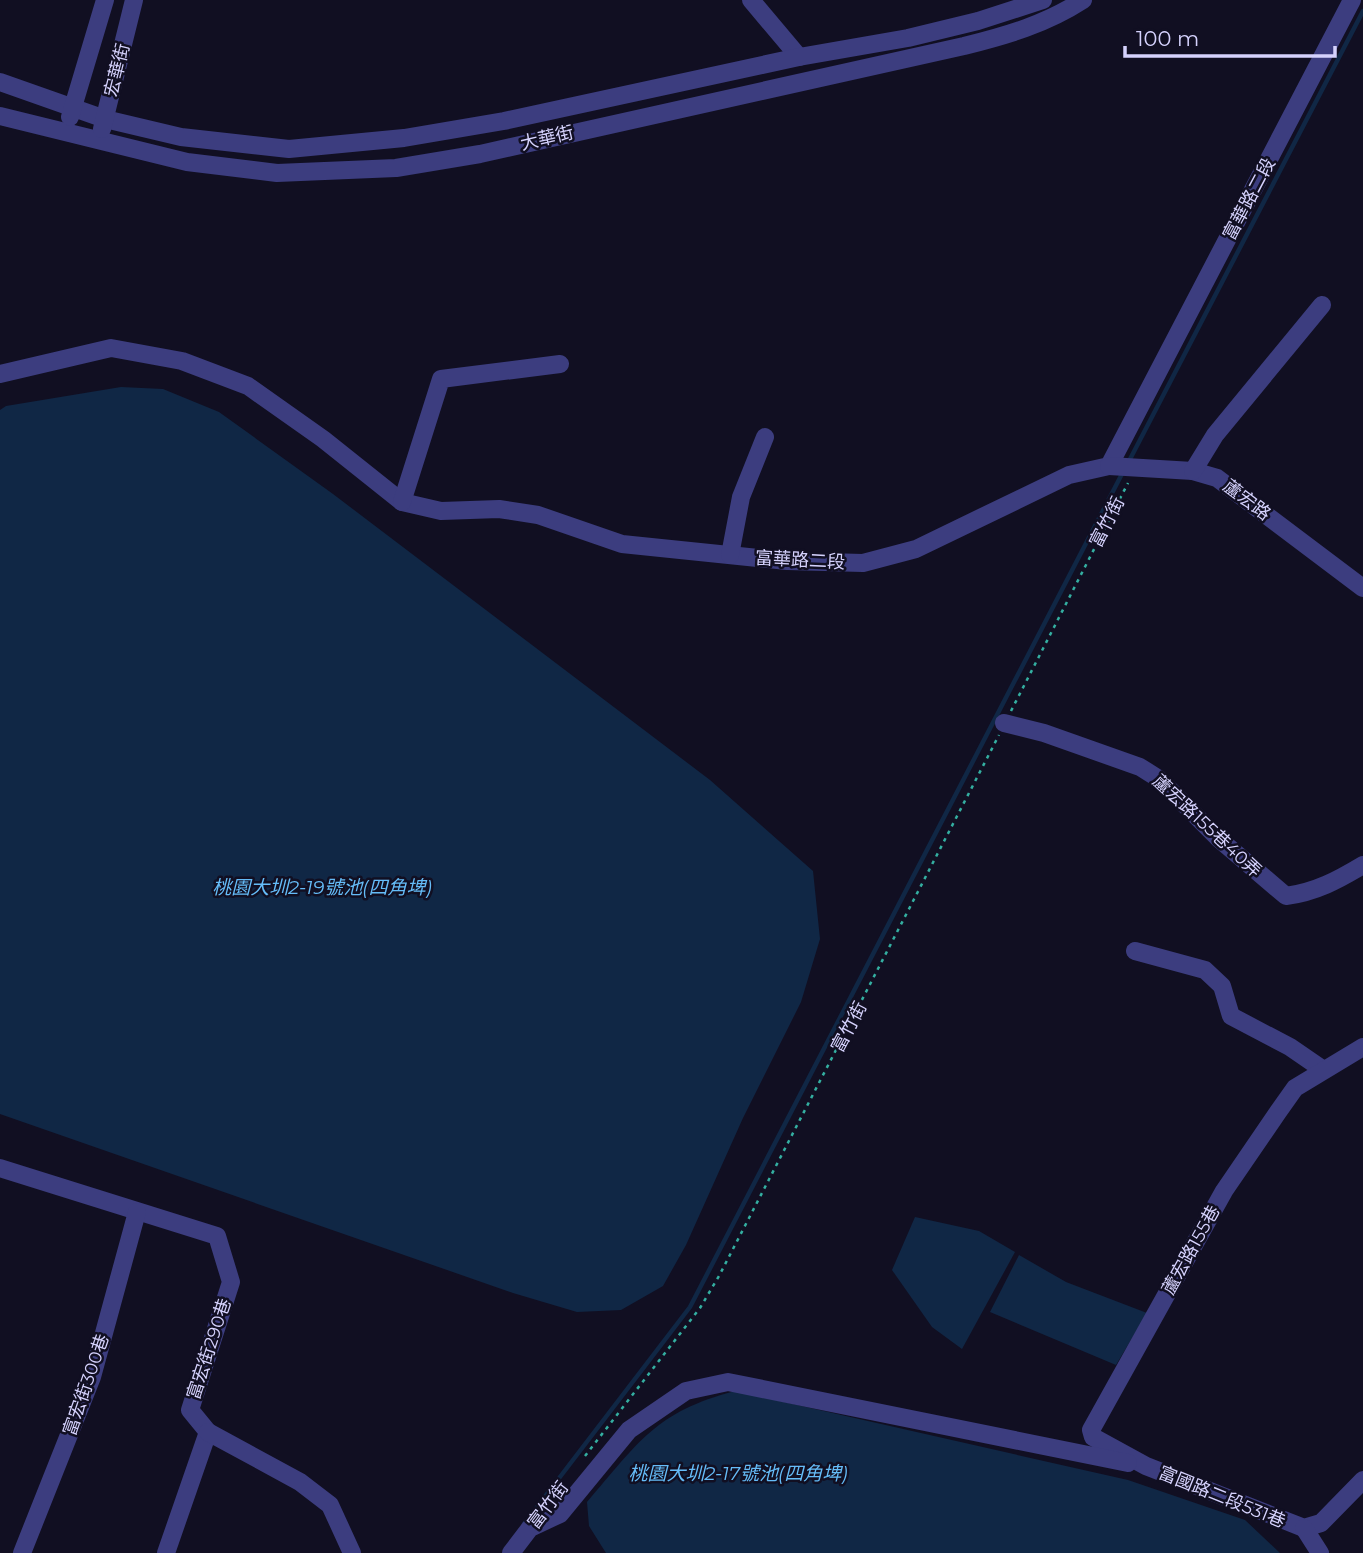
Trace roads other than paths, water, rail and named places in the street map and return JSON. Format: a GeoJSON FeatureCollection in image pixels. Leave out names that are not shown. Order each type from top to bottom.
{"type":"FeatureCollection","features":[{"type":"Feature","properties":{"kind":"street","name":"宏華街"},"geometry":{"type":"LineString","coordinates":[[67,130],[105,0]]}},
{"type":"Feature","properties":{"kind":"street","name":"宏華街"},"geometry":{"type":"LineString","coordinates":[[98,139],[134,0]]}},
{"type":"Feature","properties":{"kind":"street"},"geometry":{"type":"LineString","coordinates":[[751,0],[799,57]]}},
{"type":"Feature","properties":{"kind":"street","name":"大華街"},"geometry":{"type":"LineString","coordinates":[[0,82],[105,119],[181,137],[289,149],[380,140],[503,121],[978,21],[1043,0]]}},
{"type":"Feature","properties":{"kind":"street","name":"大華街"},"geometry":{"type":"LineString","coordinates":[[0,116],[67,130],[187,162],[277,173],[387,168],[480,153],[1015,33],[1054,19],[1083,0]]}},
{"type":"Feature","properties":{"kind":"street","name":"富華路二段"},"geometry":{"type":"LineString","coordinates":[[0,374],[111,348],[183,361],[248,386],[323,439],[402,502],[441,510],[499,509],[538,515],[622,544],[787,561],[863,563],[916,549],[1069,475],[1124,467],[1352,0]]}},
{"type":"Feature","properties":{"kind":"street"},"geometry":{"type":"LineString","coordinates":[[872,44],[875,64]]}},
{"type":"Feature","properties":{"kind":"street"},"geometry":{"type":"LineString","coordinates":[[602,100],[606,125]]}},
{"type":"Feature","properties":{"kind":"street"},"geometry":{"type":"LineString","coordinates":[[380,140],[387,168]]}},
{"type":"Feature","properties":{"kind":"street"},"geometry":{"type":"LineString","coordinates":[[1194,471],[1214,435],[1322,305]]}},
{"type":"Feature","properties":{"kind":"street"},"geometry":{"type":"LineString","coordinates":[[402,502],[441,379],[560,364]]}},
{"type":"Feature","properties":{"kind":"street"},"geometry":{"type":"LineString","coordinates":[[730,555],[741,497],[765,437]]}},
{"type":"Feature","properties":{"kind":"street","name":"蘆宏路"},"geometry":{"type":"LineString","coordinates":[[1124,467],[1194,471],[1217,478],[1363,588]]}},
{"type":"Feature","properties":{"kind":"street","name":"蘆宏路155巷40弄"},"geometry":{"type":"LineString","coordinates":[[1004,723],[1044,733],[1140,767],[1159,779],[1208,830],[1286,896],[1305,894],[1329,885],[1363,865]]}},
{"type":"Feature","properties":{"kind":"street"},"geometry":{"type":"LineString","coordinates":[[1135,951],[1205,970],[1222,986],[1231,1016],[1290,1047],[1322,1069]]}},
{"type":"Feature","properties":{"kind":"street","name":"蘆宏路155巷"},"geometry":{"type":"LineString","coordinates":[[1146,1466],[1093,1437],[1091,1430],[1224,1191],[1295,1088],[1322,1069],[1363,1047]]}},
{"type":"Feature","properties":{"kind":"street","name":"富宏街290巷"},"geometry":{"type":"LineString","coordinates":[[0,1168],[217,1236],[231,1282],[190,1410],[208,1432]]}},
{"type":"Feature","properties":{"kind":"street","name":"富宏街300巷"},"geometry":{"type":"LineString","coordinates":[[22,1553],[92,1377],[137,1212]]}},
{"type":"Feature","properties":{"kind":"street","name":"富竹街"},"geometry":{"type":"LineString","coordinates":[[511,1553],[530,1528],[560,1514],[629,1430],[685,1391],[728,1382],[1146,1466]]}},
{"type":"Feature","properties":{"kind":"street"},"geometry":{"type":"LineString","coordinates":[[166,1553],[208,1432],[300,1482],[330,1505],[352,1553]]}},
{"type":"Feature","properties":{"kind":"street","name":"富國路二段531巷"},"geometry":{"type":"LineString","coordinates":[[1146,1466],[1304,1528],[1321,1522],[1363,1479]]}},
{"type":"Feature","properties":{"kind":"street"},"geometry":{"type":"LineString","coordinates":[[1304,1528],[1320,1553]]}},
{"type":"Feature","properties":{"kind":"water","name":"桃園大圳2-19號池(四角埤)"},"geometry":{"type":"Polygon","coordinates":[[[121,387],[163,389],[219,412],[333,494],[710,780],[813,871],[820,939],[801,1002],[743,1118],[686,1245],[663,1286],[621,1310],[577,1312],[513,1293],[0,1114],[0,410],[6,406],[121,387]]]}},
{"type":"Feature","properties":{"kind":"water"},"geometry":{"type":"Polygon","coordinates":[[[915,1217],[979,1231],[1015,1252],[962,1349],[932,1327],[892,1270],[915,1217]]]}},
{"type":"Feature","properties":{"kind":"water"},"geometry":{"type":"Polygon","coordinates":[[[1019,1255],[1066,1282],[1147,1313],[1116,1365],[990,1312],[1019,1255]]]}},
{"type":"Feature","properties":{"kind":"water","name":"桃園大圳2-17號池(四角埤)"},"geometry":{"type":"Polygon","coordinates":[[[735,1391],[1128,1480],[1245,1520],[1280,1553],[606,1553],[589,1526],[587,1502],[636,1446],[667,1420],[708,1399],[735,1391]]]}},
{"type":"Feature","properties":{"kind":"waterway"},"geometry":{"type":"LineString","coordinates":[[1128,463],[1363,11]]}},
{"type":"Feature","properties":{"kind":"waterway"},"geometry":{"type":"LineString","coordinates":[[524,1524],[690,1307],[1124,470]]}}]}
